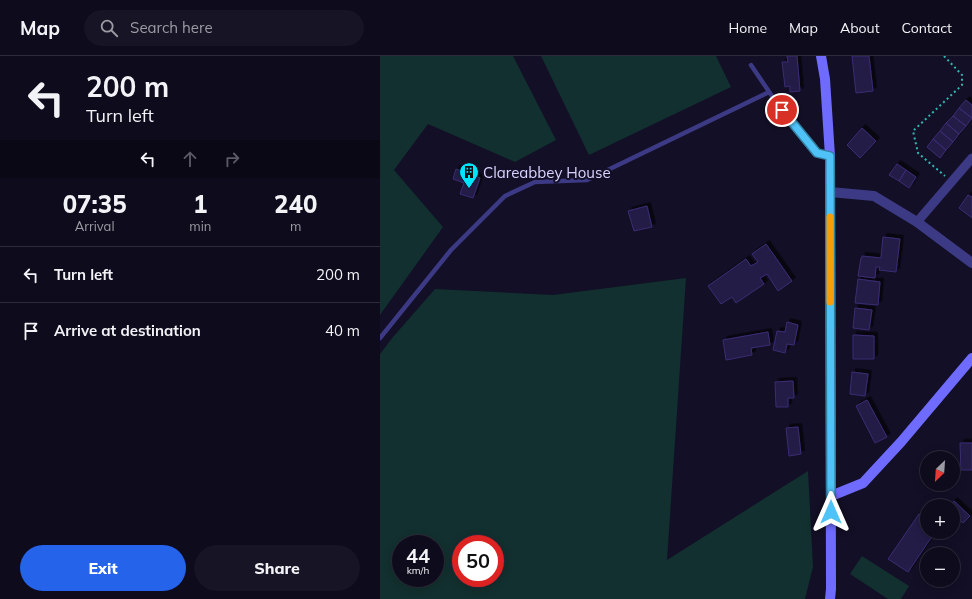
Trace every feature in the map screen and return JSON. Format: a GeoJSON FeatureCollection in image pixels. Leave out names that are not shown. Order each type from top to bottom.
{"type":"FeatureCollection","features":[{"type":"Feature","properties":{"kind":"main road"},"geometry":{"type":"LineString","coordinates":[[821,56],[825,79],[830,156],[832,589],[830,599]]}},
{"type":"Feature","properties":{"kind":"main road"},"geometry":{"type":"LineString","coordinates":[[831,496],[863,483],[901,442],[972,358]]}},
{"type":"Feature","properties":{"kind":"street"},"geometry":{"type":"LineString","coordinates":[[917,222],[972,158]]}},
{"type":"Feature","properties":{"kind":"street"},"geometry":{"type":"LineString","coordinates":[[830,192],[874,196],[917,222],[972,263]]}},
{"type":"Feature","properties":{"kind":"lane"},"geometry":{"type":"LineString","coordinates":[[751,65],[782,110],[817,153],[830,156]]}},
{"type":"Feature","properties":{"kind":"lane"},"geometry":{"type":"LineString","coordinates":[[380,338],[452,250],[505,196],[535,182],[587,180],[769,92]]}},
{"type":"Feature","properties":{"kind":"path"},"geometry":{"type":"LineString","coordinates":[[944,56],[962,75],[962,85],[913,130],[918,153],[952,182]]}},
{"type":"Feature","properties":{"kind":"green space"},"geometry":{"type":"Polygon","coordinates":[[[380,56],[513,56],[556,140],[515,162],[428,124],[394,170],[443,227],[380,315],[380,56]]]}},
{"type":"Feature","properties":{"kind":"green space"},"geometry":{"type":"Polygon","coordinates":[[[541,56],[716,56],[731,87],[589,155],[541,56]]]}},
{"type":"Feature","properties":{"kind":"green space"},"geometry":{"type":"Polygon","coordinates":[[[686,278],[667,560],[808,471],[813,567],[805,599],[380,599],[380,354],[435,289],[553,295],[686,278]]]}},
{"type":"Feature","properties":{"kind":"green space"},"geometry":{"type":"Polygon","coordinates":[[[862,556],[909,586],[901,599],[888,599],[850,574],[862,556]]]}},
{"type":"Feature","properties":{"kind":"building"},"geometry":{"type":"Polygon","coordinates":[[[787,56],[797,56],[800,91],[790,92],[790,86],[785,87],[782,62],[788,62],[787,56]]]}},
{"type":"Feature","properties":{"kind":"building"},"geometry":{"type":"Polygon","coordinates":[[[852,56],[869,56],[873,91],[856,93],[852,56]]]}},
{"type":"Feature","properties":{"kind":"building"},"geometry":{"type":"Polygon","coordinates":[[[966,100],[972,105],[972,118],[959,108],[966,100]]]}},
{"type":"Feature","properties":{"kind":"building"},"geometry":{"type":"Polygon","coordinates":[[[959,108],[972,118],[966,126],[953,116],[959,108]]]}},
{"type":"Feature","properties":{"kind":"building"},"geometry":{"type":"Polygon","coordinates":[[[953,116],[966,126],[959,134],[946,123],[953,116]]]}},
{"type":"Feature","properties":{"kind":"building"},"geometry":{"type":"Polygon","coordinates":[[[946,123],[959,134],[953,142],[940,131],[946,123]]]}},
{"type":"Feature","properties":{"kind":"building"},"geometry":{"type":"Polygon","coordinates":[[[862,128],[876,141],[860,158],[847,145],[862,128]]]}},
{"type":"Feature","properties":{"kind":"building"},"geometry":{"type":"Polygon","coordinates":[[[940,131],[953,142],[946,150],[933,139],[940,131]]]}},
{"type":"Feature","properties":{"kind":"building"},"geometry":{"type":"Polygon","coordinates":[[[933,139],[946,150],[940,158],[927,147],[933,139]]]}},
{"type":"Feature","properties":{"kind":"building"},"geometry":{"type":"Polygon","coordinates":[[[897,164],[906,170],[899,181],[889,175],[897,164]]]}},
{"type":"Feature","properties":{"kind":"building","name":"Clareabbey House"},"geometry":{"type":"Polygon","coordinates":[[[456,169],[480,178],[473,198],[460,194],[464,183],[453,179],[456,169]]]}},
{"type":"Feature","properties":{"kind":"building"},"geometry":{"type":"Polygon","coordinates":[[[906,170],[916,177],[909,188],[899,181],[906,170]]]}},
{"type":"Feature","properties":{"kind":"building"},"geometry":{"type":"Polygon","coordinates":[[[968,195],[972,197],[972,218],[959,208],[968,195]]]}},
{"type":"Feature","properties":{"kind":"building"},"geometry":{"type":"Polygon","coordinates":[[[647,206],[652,227],[634,231],[628,211],[647,206]]]}},
{"type":"Feature","properties":{"kind":"building"},"geometry":{"type":"Polygon","coordinates":[[[883,237],[900,239],[896,272],[879,270],[880,267],[876,267],[875,278],[858,276],[862,256],[881,258],[883,237]]]}},
{"type":"Feature","properties":{"kind":"building"},"geometry":{"type":"Polygon","coordinates":[[[766,244],[792,281],[778,291],[767,274],[760,278],[764,284],[736,303],[732,297],[721,304],[708,286],[746,259],[751,266],[758,262],[752,254],[766,244]]]}},
{"type":"Feature","properties":{"kind":"building"},"geometry":{"type":"Polygon","coordinates":[[[858,279],[880,282],[878,305],[855,303],[858,279]]]}},
{"type":"Feature","properties":{"kind":"building"},"geometry":{"type":"Polygon","coordinates":[[[855,308],[872,310],[869,330],[853,328],[855,308]]]}},
{"type":"Feature","properties":{"kind":"building"},"geometry":{"type":"Polygon","coordinates":[[[787,322],[798,325],[794,345],[787,344],[785,353],[773,350],[777,331],[785,332],[787,322]]]}},
{"type":"Feature","properties":{"kind":"building"},"geometry":{"type":"Polygon","coordinates":[[[768,332],[770,345],[751,348],[752,355],[726,360],[723,340],[768,332]]]}},
{"type":"Feature","properties":{"kind":"building"},"geometry":{"type":"Polygon","coordinates":[[[853,335],[874,336],[874,359],[853,359],[853,335]]]}},
{"type":"Feature","properties":{"kind":"building"},"geometry":{"type":"Polygon","coordinates":[[[852,372],[868,374],[865,396],[850,394],[852,372]]]}},
{"type":"Feature","properties":{"kind":"building"},"geometry":{"type":"Polygon","coordinates":[[[793,381],[794,398],[788,398],[788,407],[776,407],[775,382],[793,381]]]}},
{"type":"Feature","properties":{"kind":"building"},"geometry":{"type":"Polygon","coordinates":[[[867,400],[887,437],[875,443],[856,406],[867,400]]]}},
{"type":"Feature","properties":{"kind":"building"},"geometry":{"type":"Polygon","coordinates":[[[798,427],[801,454],[789,456],[786,428],[798,427]]]}},
{"type":"Feature","properties":{"kind":"building"},"geometry":{"type":"Polygon","coordinates":[[[960,443],[972,443],[972,470],[961,470],[960,443]]]}},
{"type":"Feature","properties":{"kind":"building"},"geometry":{"type":"Polygon","coordinates":[[[960,507],[970,516],[963,523],[960,520],[960,507]]]}},
{"type":"Feature","properties":{"kind":"building"},"geometry":{"type":"Polygon","coordinates":[[[920,515],[920,539],[930,539],[925,547],[920,547],[920,554],[908,572],[888,559],[920,515]]]}},
{"type":"Feature","properties":{"kind":"slow traffic"},"geometry":{"type":"LineString","coordinates":[[830,217],[830,302]]}},
{"type":"Feature","properties":{"kind":"place","name":"Clareabbey House"},"geometry":{"type":"Point","coordinates":[469,189]}},
{"type":"Feature","properties":{"kind":"route"},"geometry":{"type":"LineString","coordinates":[[782,110],[817,153],[830,156],[831,512]]}}]}
